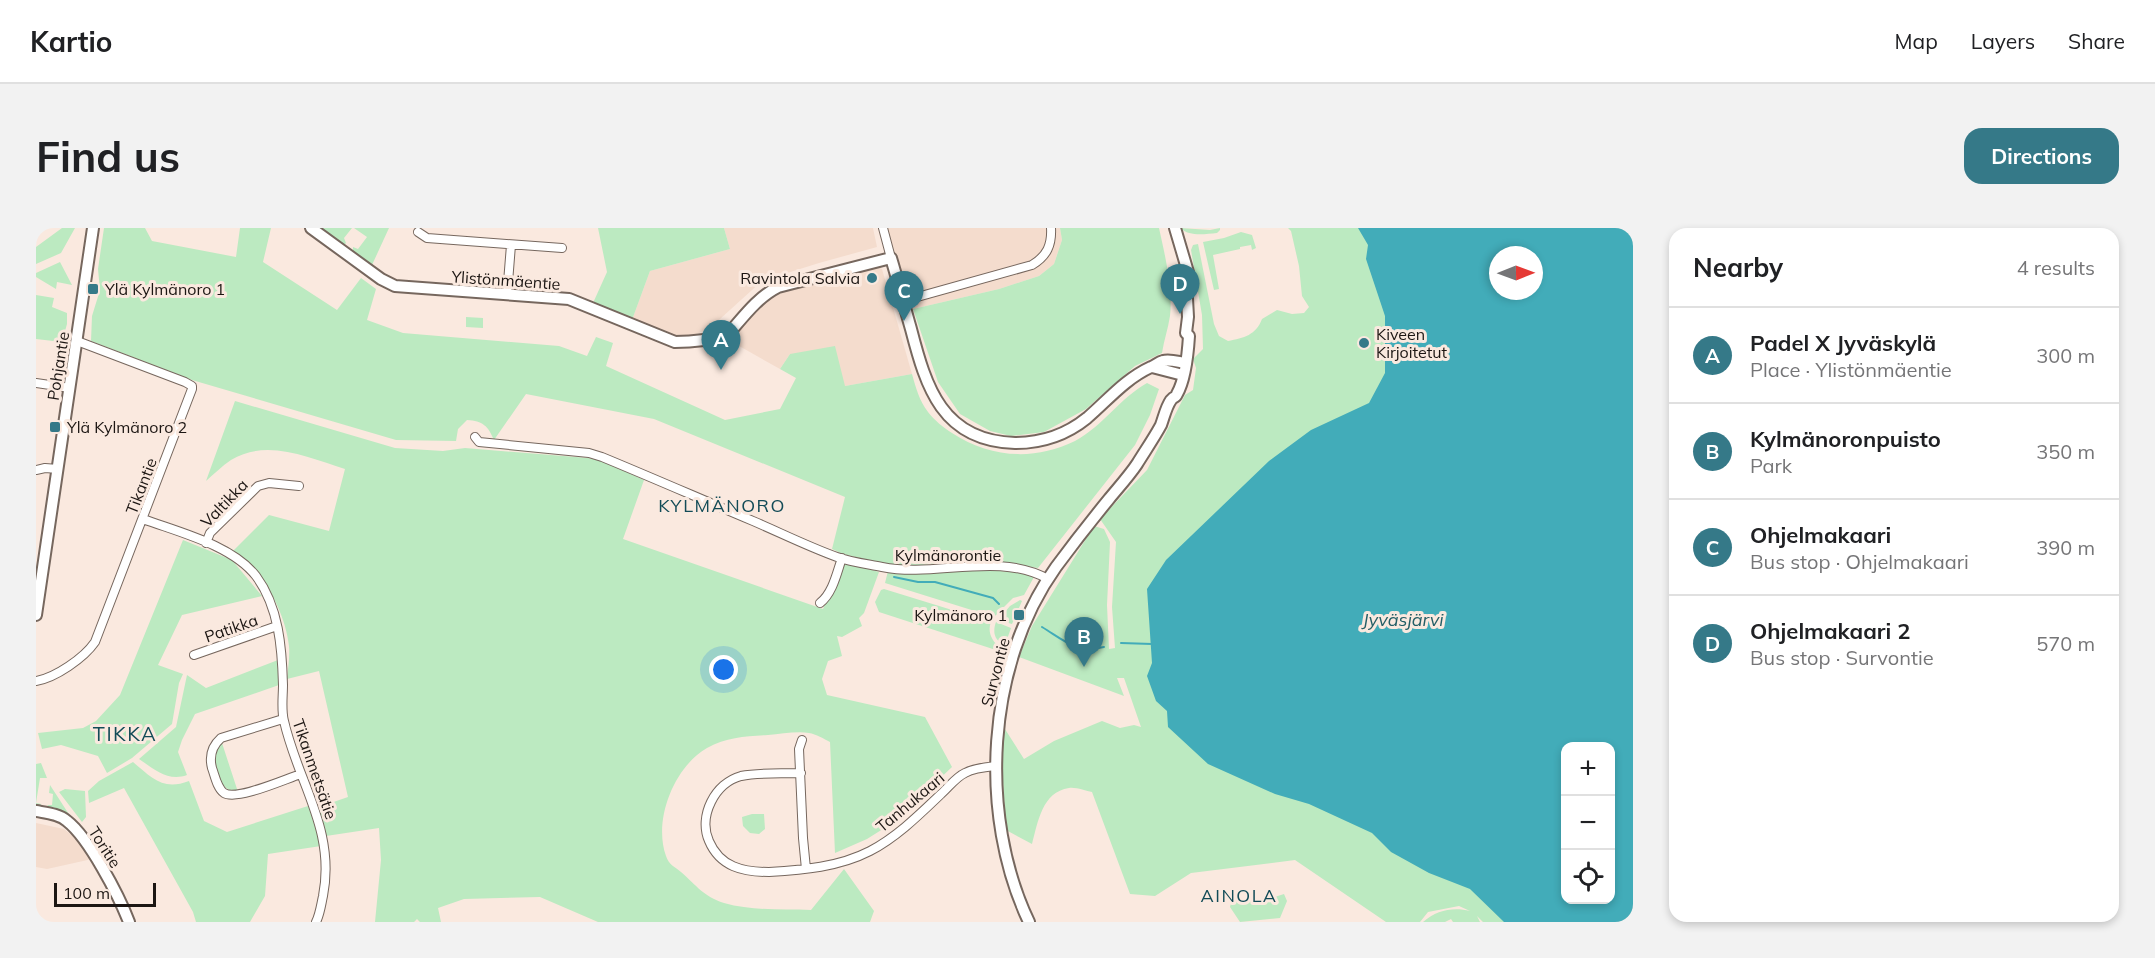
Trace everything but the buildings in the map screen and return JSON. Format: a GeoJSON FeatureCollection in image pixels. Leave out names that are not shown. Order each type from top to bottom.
{"type":"FeatureCollection","features":[{"type":"Feature","properties":{"kind":"street","name":"Pohjantie"},"geometry":{"type":"LineString","coordinates":[[36,615],[93,228]]}},
{"type":"Feature","properties":{"kind":"street","name":"Ylistönmäentie"},"geometry":{"type":"LineString","coordinates":[[311,228],[381,279],[395,285],[569,299],[671,341],[688,342],[708,338],[720,329],[733,325],[765,294],[778,287],[891,258]]}},
{"type":"Feature","properties":{"kind":"street"},"geometry":{"type":"LineString","coordinates":[[883,228],[922,371],[933,396],[968,431],[989,440],[1007,443],[1035,442],[1063,433],[1087,417],[1136,374],[1164,360],[1180,368]]}},
{"type":"Feature","properties":{"kind":"street"},"geometry":{"type":"LineString","coordinates":[[903,301],[1032,265],[1039,261],[1049,249],[1052,241],[1051,228]]}},
{"type":"Feature","properties":{"kind":"street","name":"Survontie"},"geometry":{"type":"LineString","coordinates":[[1029,922],[1006,852],[998,801],[996,766],[1000,708],[1023,627],[1048,579],[1136,466],[1160,427],[1172,399],[1171,391],[1180,368],[1188,317],[1186,280],[1188,272],[1175,228]]}},
{"type":"Feature","properties":{"kind":"street"},"geometry":{"type":"LineString","coordinates":[[418,232],[427,238],[562,248]]}},
{"type":"Feature","properties":{"kind":"street"},"geometry":{"type":"LineString","coordinates":[[507,295],[511,244]]}},
{"type":"Feature","properties":{"kind":"street","name":"Tikantie"},"geometry":{"type":"LineString","coordinates":[[36,681],[46,680],[88,653],[95,642],[191,394],[192,386],[77,341]]}},
{"type":"Feature","properties":{"kind":"street"},"geometry":{"type":"LineString","coordinates":[[36,383],[70,388]]}},
{"type":"Feature","properties":{"kind":"street","name":"Kylmänorontie"},"geometry":{"type":"LineString","coordinates":[[475,437],[479,441],[602,457],[842,558],[885,568],[914,570],[952,566],[998,567],[1036,573],[1048,579]]}},
{"type":"Feature","properties":{"kind":"street"},"geometry":{"type":"LineString","coordinates":[[36,470],[58,469]]}},
{"type":"Feature","properties":{"kind":"street","name":"Valtikka"},"geometry":{"type":"LineString","coordinates":[[206,543],[210,533],[258,486],[268,483],[298,486]]}},
{"type":"Feature","properties":{"kind":"street","name":"Tikanmetsätie"},"geometry":{"type":"LineString","coordinates":[[143,519],[206,543],[235,557],[256,576],[267,598],[278,626],[282,654],[283,719],[322,830],[326,858],[326,882],[316,922]]}},
{"type":"Feature","properties":{"kind":"street"},"geometry":{"type":"LineString","coordinates":[[820,603],[836,579],[842,558]]}},
{"type":"Feature","properties":{"kind":"street","name":"Patikka"},"geometry":{"type":"LineString","coordinates":[[194,655],[278,626]]}},
{"type":"Feature","properties":{"kind":"street"},"geometry":{"type":"LineString","coordinates":[[283,719],[221,738],[216,743],[210,759],[213,770],[219,788],[224,793],[237,796],[301,774]]}},
{"type":"Feature","properties":{"kind":"street"},"geometry":{"type":"LineString","coordinates":[[802,740],[799,749],[806,869]]}},
{"type":"Feature","properties":{"kind":"street","name":"Tanhukaari"},"geometry":{"type":"LineString","coordinates":[[801,773],[750,775],[734,779],[720,788],[711,800],[706,822],[706,835],[716,855],[727,864],[752,872],[806,869],[845,862],[872,850],[899,832],[964,773],[996,766]]}},
{"type":"Feature","properties":{"kind":"street","name":"Toritie"},"geometry":{"type":"LineString","coordinates":[[36,811],[59,816],[72,825],[109,880],[129,922]]}},
{"type":"Feature","properties":{"kind":"shaded area"},"geometry":{"type":"Polygon","coordinates":[[[724,228],[873,228],[877,247],[762,281],[710,328],[690,337],[668,335],[632,320],[650,271],[730,249],[724,228]]]}},
{"type":"Feature","properties":{"kind":"shaded area"},"geometry":{"type":"Polygon","coordinates":[[[887,228],[1060,228],[1062,240],[1054,264],[1039,276],[999,289],[913,309],[902,285],[887,228]]]}},
{"type":"Feature","properties":{"kind":"shaded area"},"geometry":{"type":"Polygon","coordinates":[[[877,266],[882,269],[912,374],[845,386],[790,354],[780,369],[732,342],[727,336],[763,300],[783,290],[877,266]]]}},
{"type":"Feature","properties":{"kind":"shaded area"},"geometry":{"type":"Polygon","coordinates":[[[36,823],[64,829],[79,841],[92,859],[47,869],[36,867],[36,823]]]}},
{"type":"Feature","properties":{"kind":"green space"},"geometry":{"type":"Polygon","coordinates":[[[62,228],[75,228],[61,253],[36,264],[36,247],[62,228]]]}},
{"type":"Feature","properties":{"kind":"green space"},"geometry":{"type":"Polygon","coordinates":[[[104,228],[145,228],[152,241],[236,257],[240,228],[271,228],[263,262],[337,310],[361,278],[376,289],[367,320],[403,333],[559,346],[587,356],[596,337],[613,343],[606,366],[725,420],[780,409],[796,378],[780,369],[790,354],[835,346],[845,386],[912,374],[925,407],[942,426],[981,448],[1012,454],[1044,452],[1075,441],[1094,428],[1137,389],[1147,383],[1159,389],[1150,415],[1135,445],[1038,568],[991,561],[953,561],[914,566],[885,564],[843,554],[832,549],[845,497],[654,419],[526,394],[494,440],[484,425],[467,420],[458,429],[456,441],[396,440],[192,380],[91,341],[92,316],[100,290],[98,269],[104,228]]]}},
{"type":"Feature","properties":{"kind":"green space"},"geometry":{"type":"Polygon","coordinates":[[[317,228],[352,228],[344,238],[346,243],[343,246],[317,228]]]}},
{"type":"Feature","properties":{"kind":"green space"},"geometry":{"type":"Polygon","coordinates":[[[354,228],[389,228],[372,265],[353,253],[353,247],[358,249],[367,237],[354,228]]]}},
{"type":"Feature","properties":{"kind":"green space"},"geometry":{"type":"Polygon","coordinates":[[[598,228],[724,228],[730,249],[650,271],[632,320],[593,303],[607,272],[598,228]]]}},
{"type":"Feature","properties":{"kind":"green space"},"geometry":{"type":"Polygon","coordinates":[[[1060,228],[1159,228],[1170,295],[1170,316],[1162,353],[1135,366],[1086,409],[1044,432],[1011,436],[990,431],[960,414],[938,382],[913,309],[999,289],[1039,276],[1054,264],[1062,240],[1060,228]]]}},
{"type":"Feature","properties":{"kind":"green space"},"geometry":{"type":"Polygon","coordinates":[[[1180,228],[1210,230],[1220,228],[1220,230],[1217,233],[1198,234],[1188,233],[1180,228]]]}},
{"type":"Feature","properties":{"kind":"green space"},"geometry":{"type":"Polygon","coordinates":[[[1288,228],[1369,228],[1549,922],[1483,922],[1477,916],[1480,922],[1453,922],[1451,919],[1445,922],[1423,922],[1445,911],[1457,909],[1470,911],[1459,906],[1428,912],[1420,922],[1386,922],[1295,860],[1191,873],[1155,896],[1130,894],[1092,792],[1078,789],[1069,788],[1060,791],[1047,802],[1039,818],[1032,844],[1006,830],[1002,766],[1003,726],[1024,759],[1054,741],[1102,721],[1120,728],[1134,725],[1141,727],[1124,678],[1117,678],[1124,696],[1019,657],[1032,626],[1094,526],[1104,529],[1110,542],[1107,605],[1109,649],[1115,648],[1112,607],[1116,542],[1100,519],[1147,470],[1185,395],[1193,390],[1196,368],[1193,359],[1203,349],[1202,315],[1191,250],[1193,245],[1198,244],[1214,324],[1219,336],[1228,341],[1249,335],[1262,319],[1277,310],[1292,314],[1304,313],[1309,307],[1302,296],[1299,266],[1291,231],[1288,228]]]}},
{"type":"Feature","properties":{"kind":"green space"},"geometry":{"type":"Polygon","coordinates":[[[1241,232],[1252,235],[1256,248],[1252,250],[1251,245],[1213,255],[1219,289],[1214,290],[1203,242],[1241,232]]]}},
{"type":"Feature","properties":{"kind":"green space"},"geometry":{"type":"Polygon","coordinates":[[[60,262],[72,285],[57,282],[56,289],[36,277],[36,273],[60,262]]]}},
{"type":"Feature","properties":{"kind":"green space"},"geometry":{"type":"Polygon","coordinates":[[[36,295],[54,298],[52,307],[67,313],[67,324],[62,342],[36,339],[36,295]]]}},
{"type":"Feature","properties":{"kind":"green space"},"geometry":{"type":"Polygon","coordinates":[[[466,317],[483,318],[483,328],[466,327],[466,317]]]}},
{"type":"Feature","properties":{"kind":"green space"},"geometry":{"type":"Polygon","coordinates":[[[235,401],[395,448],[443,451],[465,448],[603,461],[644,480],[623,539],[823,609],[844,562],[879,572],[864,613],[859,618],[862,626],[842,637],[837,636],[842,656],[828,661],[822,679],[827,695],[925,717],[952,767],[894,822],[867,839],[835,853],[830,742],[804,732],[722,741],[707,748],[685,768],[669,796],[662,827],[666,856],[672,865],[701,890],[717,900],[735,906],[811,910],[844,869],[874,911],[870,922],[598,922],[540,897],[464,899],[438,908],[441,922],[420,922],[417,919],[414,922],[375,922],[381,860],[379,828],[326,836],[316,808],[348,797],[319,671],[287,679],[289,646],[283,619],[263,581],[244,559],[233,551],[269,515],[329,531],[345,469],[288,452],[259,451],[231,460],[206,481],[235,401]]]}},
{"type":"Feature","properties":{"kind":"green space"},"geometry":{"type":"Polygon","coordinates":[[[183,540],[232,560],[262,596],[182,615],[158,665],[183,674],[179,683],[172,724],[132,758],[107,773],[98,756],[61,745],[42,749],[38,733],[83,728],[96,721],[120,695],[183,540]]]}},
{"type":"Feature","properties":{"kind":"green space"},"geometry":{"type":"Polygon","coordinates":[[[990,570],[1021,573],[1034,577],[1024,595],[1013,598],[994,617],[885,583],[888,571],[990,570]]]}},
{"type":"Feature","properties":{"kind":"green space"},"geometry":{"type":"Polygon","coordinates":[[[881,590],[991,622],[991,637],[1001,648],[999,651],[879,612],[875,602],[881,590]]]}},
{"type":"Feature","properties":{"kind":"green space"},"geometry":{"type":"Polygon","coordinates":[[[1022,601],[1012,624],[998,620],[1010,606],[1022,601]]]}},
{"type":"Feature","properties":{"kind":"green space"},"geometry":{"type":"Polygon","coordinates":[[[996,622],[1011,628],[1005,645],[995,636],[996,622]]]}},
{"type":"Feature","properties":{"kind":"green space"},"geometry":{"type":"Polygon","coordinates":[[[278,660],[279,685],[195,714],[178,752],[187,775],[167,776],[139,759],[176,727],[187,675],[206,688],[278,660]]]}},
{"type":"Feature","properties":{"kind":"green space"},"geometry":{"type":"Polygon","coordinates":[[[222,743],[238,792],[232,792],[222,785],[214,760],[218,747],[222,743]]]}},
{"type":"Feature","properties":{"kind":"green space"},"geometry":{"type":"Polygon","coordinates":[[[133,762],[152,778],[165,784],[180,784],[189,781],[204,821],[227,832],[308,806],[320,831],[321,846],[268,854],[265,896],[250,922],[196,922],[193,912],[124,788],[89,803],[88,791],[99,781],[133,762]]]}},
{"type":"Feature","properties":{"kind":"green space"},"geometry":{"type":"Polygon","coordinates":[[[41,763],[47,778],[40,778],[36,803],[36,764],[41,763]]]}},
{"type":"Feature","properties":{"kind":"green space"},"geometry":{"type":"Polygon","coordinates":[[[50,785],[72,819],[47,807],[52,805],[53,794],[49,793],[50,785]]]}},
{"type":"Feature","properties":{"kind":"green space"},"geometry":{"type":"Polygon","coordinates":[[[65,789],[85,791],[86,817],[82,822],[59,792],[65,789]]]}},
{"type":"Feature","properties":{"kind":"green space"},"geometry":{"type":"Polygon","coordinates":[[[764,814],[765,829],[759,834],[750,833],[743,826],[742,817],[764,814]]]}},
{"type":"Feature","properties":{"kind":"green space"},"geometry":{"type":"Polygon","coordinates":[[[1284,894],[1287,901],[1280,918],[1240,922],[1230,907],[1232,899],[1265,900],[1284,894]]]}},
{"type":"Feature","properties":{"kind":"water","name":"Jyväsjärvi"},"geometry":{"type":"Polygon","coordinates":[[[1358,228],[1633,228],[1633,922],[1504,922],[1470,889],[1429,873],[1391,852],[1372,833],[1309,804],[1275,794],[1208,764],[1168,727],[1167,711],[1156,701],[1147,676],[1152,663],[1147,589],[1166,560],[1269,461],[1311,430],[1369,403],[1385,373],[1385,316],[1366,259],[1368,245],[1358,228]]]}},
{"type":"Feature","properties":{"kind":"waterway"},"geometry":{"type":"LineString","coordinates":[[894,577],[918,582],[935,582],[993,598],[999,604]]}},
{"type":"Feature","properties":{"kind":"waterway"},"geometry":{"type":"LineString","coordinates":[[1042,627],[1078,647],[1104,647]]}},
{"type":"Feature","properties":{"kind":"waterway"},"geometry":{"type":"LineString","coordinates":[[1121,643],[1152,644]]}},
{"type":"Feature","properties":{"kind":"place","name":"Ravintola Salvia"},"geometry":{"type":"Point","coordinates":[872,278]}},
{"type":"Feature","properties":{"kind":"place","name":"Ylä Kylmänoro 1"},"geometry":{"type":"Point","coordinates":[93,289]}},
{"type":"Feature","properties":{"kind":"place","name":"Ohjelmakaari 2"},"geometry":{"type":"Point","coordinates":[1180,314]}},
{"type":"Feature","properties":{"kind":"place","name":"Ohjelmakaari"},"geometry":{"type":"Point","coordinates":[904,321]}},
{"type":"Feature","properties":{"kind":"place","name":"Kiveen Kirjoitetut"},"geometry":{"type":"Point","coordinates":[1364,343]}},
{"type":"Feature","properties":{"kind":"place","name":"Padel X Jyväskylä"},"geometry":{"type":"Point","coordinates":[721,370]}},
{"type":"Feature","properties":{"kind":"place","name":"Ylä Kylmänoro 2"},"geometry":{"type":"Point","coordinates":[55,427]}},
{"type":"Feature","properties":{"kind":"place","name":"Kylmänoro 1"},"geometry":{"type":"Point","coordinates":[1019,615]}},
{"type":"Feature","properties":{"kind":"place","name":"Kylmänoronpuisto"},"geometry":{"type":"Point","coordinates":[1084,667]}},
{"type":"Feature","properties":{"kind":"district","name":"KYLMÄNORO"},"geometry":{"type":"Point","coordinates":[722,505]}},
{"type":"Feature","properties":{"kind":"district","name":"TIKKA"},"geometry":{"type":"Point","coordinates":[125,733]}},
{"type":"Feature","properties":{"kind":"district","name":"AINOLA"},"geometry":{"type":"Point","coordinates":[1239,895]}}]}
